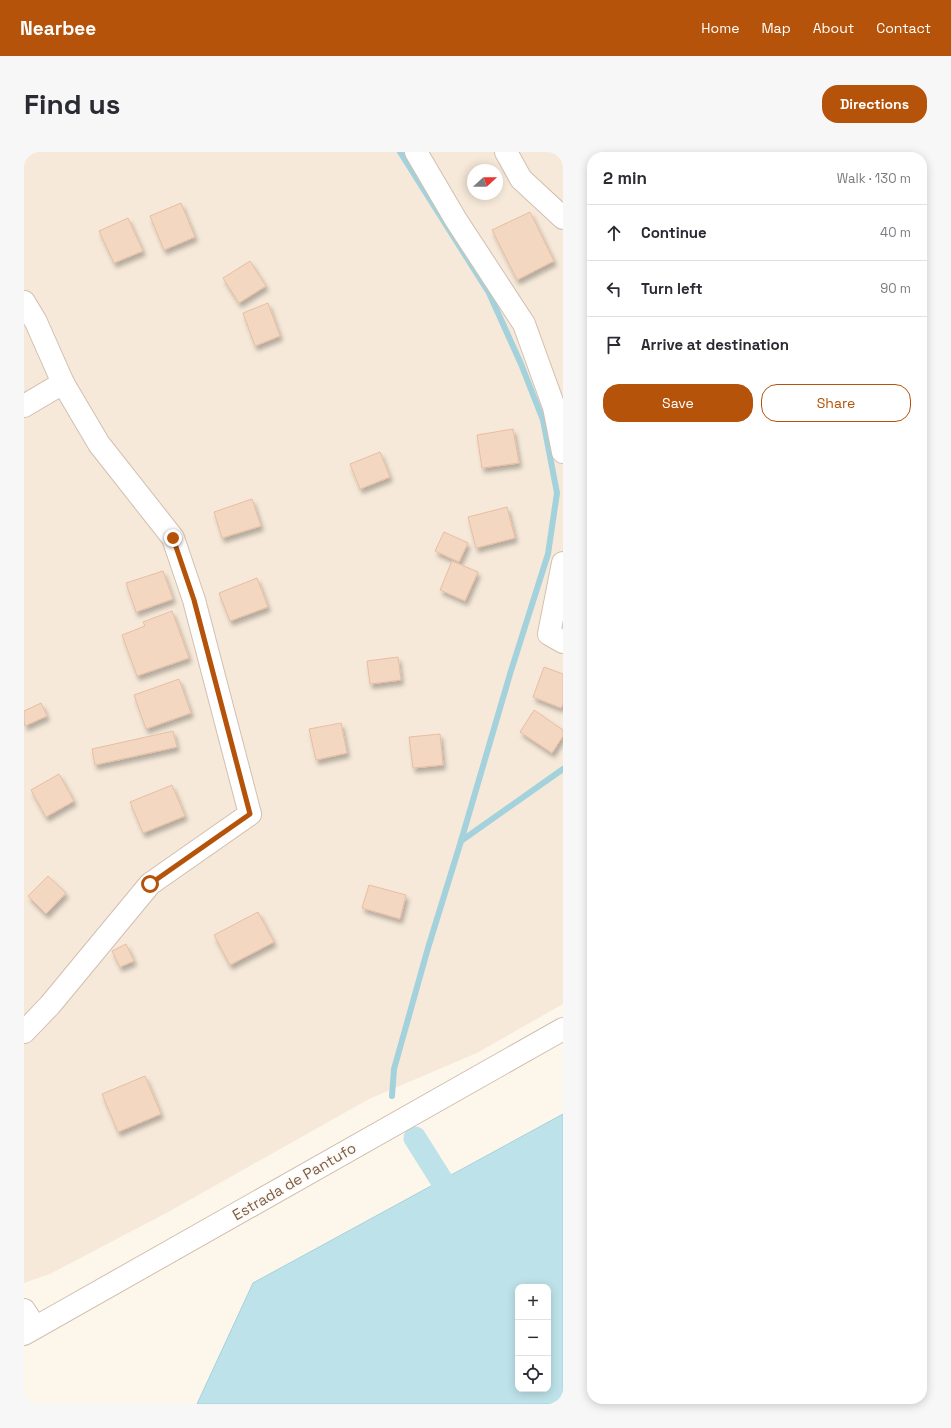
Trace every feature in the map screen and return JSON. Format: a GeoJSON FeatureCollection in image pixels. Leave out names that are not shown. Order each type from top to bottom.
{"type":"FeatureCollection","features":[{"type":"Feature","properties":{"kind":"street"},"geometry":{"type":"LineString","coordinates":[[416,152],[456,220],[524,324],[554,407],[563,452]]}},
{"type":"Feature","properties":{"kind":"street"},"geometry":{"type":"LineString","coordinates":[[506,152],[521,179],[563,218]]}},
{"type":"Feature","properties":{"kind":"street"},"geometry":{"type":"LineString","coordinates":[[24,302],[36,322],[63,383],[99,444],[173,538],[194,600],[250,814],[150,884],[50,1005],[24,1032]]}},
{"type":"Feature","properties":{"kind":"street"},"geometry":{"type":"LineString","coordinates":[[24,406],[63,383]]}},
{"type":"Feature","properties":{"kind":"street"},"geometry":{"type":"LineString","coordinates":[[563,563],[549,634],[563,642]]}},
{"type":"Feature","properties":{"kind":"street","name":"Estrada de Pantufo"},"geometry":{"type":"LineString","coordinates":[[28,1323],[563,1029]]}},
{"type":"Feature","properties":{"kind":"shaded area"},"geometry":{"type":"Polygon","coordinates":[[[24,152],[563,152],[563,1004],[477,1053],[369,1099],[170,1211],[50,1274],[24,1283],[24,152]]]}},
{"type":"Feature","properties":{"kind":"water"},"geometry":{"type":"Polygon","coordinates":[[[563,1114],[563,1404],[197,1404],[253,1283],[563,1114]]]}},
{"type":"Feature","properties":{"kind":"building"},"geometry":{"type":"Polygon","coordinates":[[[181,203],[195,237],[164,250],[150,216],[181,203]]]}},
{"type":"Feature","properties":{"kind":"building"},"geometry":{"type":"Polygon","coordinates":[[[530,212],[554,261],[517,280],[492,230],[530,212]]]}},
{"type":"Feature","properties":{"kind":"building"},"geometry":{"type":"Polygon","coordinates":[[[128,218],[143,251],[114,263],[99,231],[128,218]]]}},
{"type":"Feature","properties":{"kind":"building"},"geometry":{"type":"Polygon","coordinates":[[[250,261],[266,286],[239,303],[223,278],[250,261]]]}},
{"type":"Feature","properties":{"kind":"building"},"geometry":{"type":"Polygon","coordinates":[[[268,303],[280,336],[255,346],[243,313],[268,303]]]}},
{"type":"Feature","properties":{"kind":"building"},"geometry":{"type":"Polygon","coordinates":[[[513,429],[519,463],[482,468],[477,435],[513,429]]]}},
{"type":"Feature","properties":{"kind":"building"},"geometry":{"type":"Polygon","coordinates":[[[380,452],[390,477],[360,489],[350,464],[380,452]]]}},
{"type":"Feature","properties":{"kind":"building"},"geometry":{"type":"Polygon","coordinates":[[[252,499],[261,526],[222,538],[214,512],[252,499]]]}},
{"type":"Feature","properties":{"kind":"building"},"geometry":{"type":"Polygon","coordinates":[[[507,507],[515,538],[476,548],[468,517],[507,507]]]}},
{"type":"Feature","properties":{"kind":"building"},"geometry":{"type":"Polygon","coordinates":[[[444,532],[468,543],[459,562],[435,551],[444,532]]]}},
{"type":"Feature","properties":{"kind":"building"},"geometry":{"type":"Polygon","coordinates":[[[452,561],[478,572],[465,601],[440,590],[452,561]]]}},
{"type":"Feature","properties":{"kind":"building"},"geometry":{"type":"Polygon","coordinates":[[[163,571],[173,599],[136,612],[126,583],[163,571]]]}},
{"type":"Feature","properties":{"kind":"building"},"geometry":{"type":"Polygon","coordinates":[[[257,578],[268,607],[230,621],[219,593],[257,578]]]}},
{"type":"Feature","properties":{"kind":"building"},"geometry":{"type":"Polygon","coordinates":[[[172,611],[189,658],[137,676],[122,635],[145,626],[143,622],[172,611]]]}},
{"type":"Feature","properties":{"kind":"building"},"geometry":{"type":"Polygon","coordinates":[[[398,657],[401,680],[370,684],[367,661],[398,657]]]}},
{"type":"Feature","properties":{"kind":"building"},"geometry":{"type":"Polygon","coordinates":[[[544,667],[563,674],[563,704],[561,708],[533,697],[544,667]]]}},
{"type":"Feature","properties":{"kind":"building"},"geometry":{"type":"Polygon","coordinates":[[[179,679],[191,713],[146,729],[134,695],[179,679]]]}},
{"type":"Feature","properties":{"kind":"building"},"geometry":{"type":"Polygon","coordinates":[[[41,703],[47,716],[25,726],[24,711],[41,703]]]}},
{"type":"Feature","properties":{"kind":"building"},"geometry":{"type":"Polygon","coordinates":[[[534,710],[563,730],[563,736],[552,753],[520,732],[534,710]]]}},
{"type":"Feature","properties":{"kind":"building"},"geometry":{"type":"Polygon","coordinates":[[[341,723],[347,753],[316,760],[309,729],[341,723]]]}},
{"type":"Feature","properties":{"kind":"building"},"geometry":{"type":"Polygon","coordinates":[[[173,731],[177,747],[95,765],[92,749],[173,731]]]}},
{"type":"Feature","properties":{"kind":"building"},"geometry":{"type":"Polygon","coordinates":[[[440,734],[443,765],[413,768],[409,737],[440,734]]]}},
{"type":"Feature","properties":{"kind":"building"},"geometry":{"type":"Polygon","coordinates":[[[59,774],[74,801],[46,817],[31,790],[59,774]]]}},
{"type":"Feature","properties":{"kind":"building"},"geometry":{"type":"Polygon","coordinates":[[[172,785],[185,816],[143,833],[130,802],[172,785]]]}},
{"type":"Feature","properties":{"kind":"building"},"geometry":{"type":"Polygon","coordinates":[[[48,876],[66,893],[46,914],[28,896],[48,876]]]}},
{"type":"Feature","properties":{"kind":"building"},"geometry":{"type":"Polygon","coordinates":[[[369,885],[406,895],[400,919],[362,908],[369,885]]]}},
{"type":"Feature","properties":{"kind":"building"},"geometry":{"type":"Polygon","coordinates":[[[258,912],[274,942],[230,965],[214,935],[258,912]]]}},
{"type":"Feature","properties":{"kind":"building"},"geometry":{"type":"Polygon","coordinates":[[[126,944],[134,961],[120,967],[112,951],[126,944]]]}},
{"type":"Feature","properties":{"kind":"building"},"geometry":{"type":"Polygon","coordinates":[[[145,1076],[161,1114],[118,1132],[102,1094],[145,1076]]]}},
{"type":"Feature","properties":{"kind":"waterway"},"geometry":{"type":"LineString","coordinates":[[392,1096],[394,1069],[428,948],[510,674],[548,554],[557,493],[543,420],[521,364],[489,293],[400,152]]}},
{"type":"Feature","properties":{"kind":"waterway"},"geometry":{"type":"LineString","coordinates":[[461,841],[563,769]]}},
{"type":"Feature","properties":{"kind":"waterway"},"geometry":{"type":"LineString","coordinates":[[415,1138],[442,1181]]}},
{"type":"Feature","properties":{"kind":"route"},"geometry":{"type":"LineString","coordinates":[[150,884],[250,814],[194,600],[173,538]]}}]}
